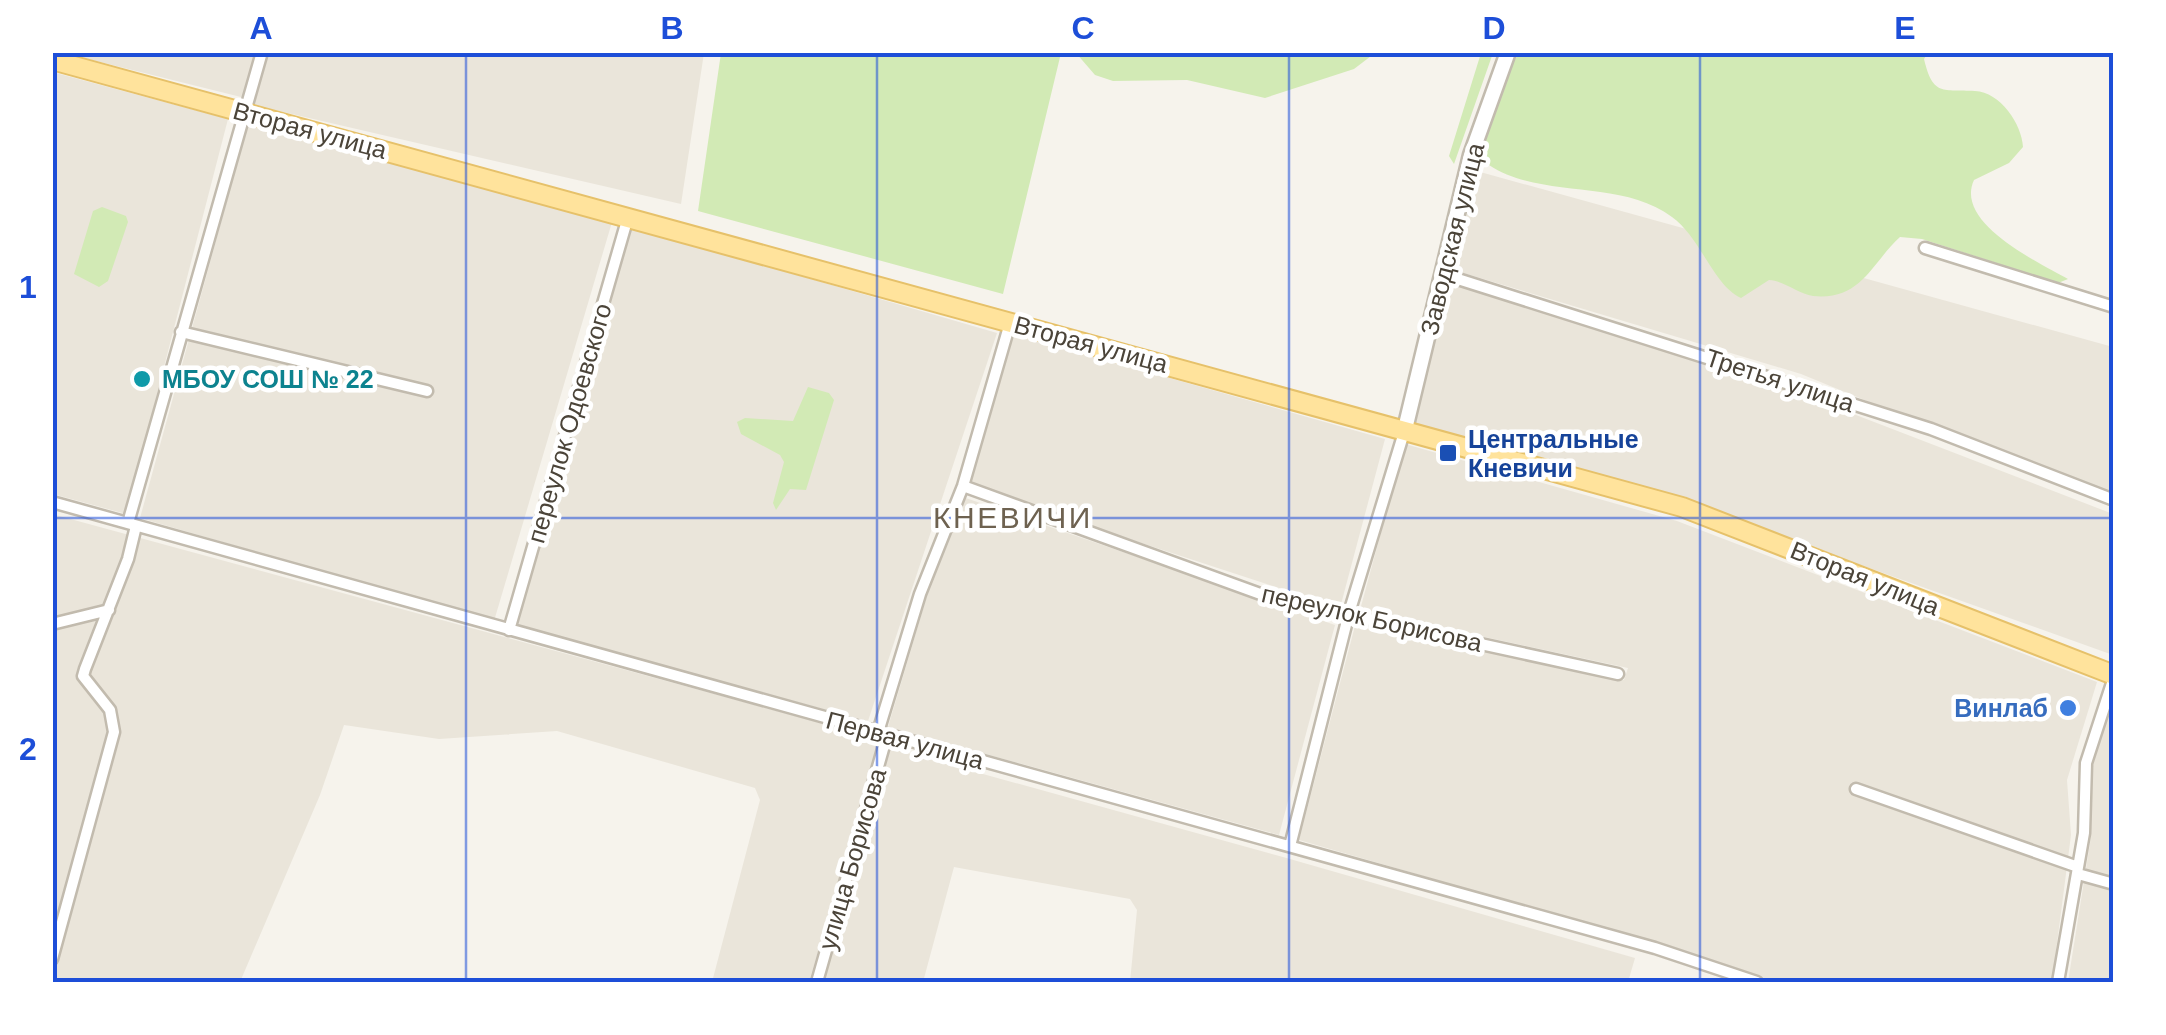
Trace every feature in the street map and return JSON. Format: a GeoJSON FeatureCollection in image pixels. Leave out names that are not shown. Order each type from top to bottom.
{"type":"FeatureCollection","features":[{"type":"Feature","properties":{"kind":"main road","name":"Вторая улица"},"geometry":{"type":"LineString","coordinates":[[52,60],[1682,507],[2114,676]]}},
{"type":"Feature","properties":{"kind":"street"},"geometry":{"type":"LineString","coordinates":[[52,959],[114,732],[110,710],[84,676],[110,610],[181,332],[262,52]]}},
{"type":"Feature","properties":{"kind":"street","name":"Заводская улица"},"geometry":{"type":"LineString","coordinates":[[1405,429],[1472,155],[1508,52]]}},
{"type":"Feature","properties":{"kind":"street","name":"переулок Одоевского"},"geometry":{"type":"LineString","coordinates":[[509,630],[629,216]]}},
{"type":"Feature","properties":{"kind":"street"},"geometry":{"type":"LineString","coordinates":[[1925,248],[2114,307]]}},
{"type":"Feature","properties":{"kind":"street","name":"Третья улица"},"geometry":{"type":"LineString","coordinates":[[1442,274],[1931,429],[2114,500]]}},
{"type":"Feature","properties":{"kind":"street"},"geometry":{"type":"LineString","coordinates":[[883,733],[920,594],[962,486],[1010,323]]}},
{"type":"Feature","properties":{"kind":"street"},"geometry":{"type":"LineString","coordinates":[[181,332],[427,391]]}},
{"type":"Feature","properties":{"kind":"street"},"geometry":{"type":"LineString","coordinates":[[1290,846],[1349,613],[1405,429]]}},
{"type":"Feature","properties":{"kind":"street","name":"переулок Борисова"},"geometry":{"type":"LineString","coordinates":[[962,486],[1274,599],[1618,674]]}},
{"type":"Feature","properties":{"kind":"street","name":"Первая улица"},"geometry":{"type":"LineString","coordinates":[[52,502],[1654,948],[1757,982]]}},
{"type":"Feature","properties":{"kind":"street"},"geometry":{"type":"LineString","coordinates":[[52,624],[110,610]]}},
{"type":"Feature","properties":{"kind":"street"},"geometry":{"type":"LineString","coordinates":[[2058,982],[2078,870],[2086,763],[2114,676]]}},
{"type":"Feature","properties":{"kind":"street","name":"улица Борисова"},"geometry":{"type":"LineString","coordinates":[[817,982],[883,733]]}},
{"type":"Feature","properties":{"kind":"street"},"geometry":{"type":"LineString","coordinates":[[1856,789],[2114,884]]}},
{"type":"Feature","properties":{"kind":"shaded area"},"geometry":{"type":"Polygon","coordinates":[[[64,53],[257,53],[245,98],[64,53]]]}},
{"type":"Feature","properties":{"kind":"shaded area"},"geometry":{"type":"Polygon","coordinates":[[[268,53],[704,53],[681,204],[253,105],[268,53]]]}},
{"type":"Feature","properties":{"kind":"shaded area"},"geometry":{"type":"Polygon","coordinates":[[[52,72],[228,119],[126,514],[53,494],[52,72]]]}},
{"type":"Feature","properties":{"kind":"shaded area"},"geometry":{"type":"Polygon","coordinates":[[[248,124],[612,222],[494,621],[140,518],[248,124]]]}},
{"type":"Feature","properties":{"kind":"shaded area"},"geometry":{"type":"Polygon","coordinates":[[[1473,170],[2113,347],[2113,502],[1801,374],[1450,269],[1473,170]]]}},
{"type":"Feature","properties":{"kind":"shaded area"},"geometry":{"type":"Polygon","coordinates":[[[632,227],[997,333],[868,721],[514,626],[632,227]]]}},
{"type":"Feature","properties":{"kind":"shaded area"},"geometry":{"type":"Polygon","coordinates":[[[1447,279],[1791,390],[2113,514],[2113,655],[1684,502],[1410,424],[1447,279]]]}},
{"type":"Feature","properties":{"kind":"shaded area"},"geometry":{"type":"Polygon","coordinates":[[[1007,332],[1385,439],[1340,608],[961,484],[1007,332]]]}},
{"type":"Feature","properties":{"kind":"shaded area"},"geometry":{"type":"Polygon","coordinates":[[[1405,444],[1677,521],[2097,682],[2067,780],[2071,835],[2052,982],[1766,982],[1651,942],[1299,840],[1356,622],[1624,680],[1628,668],[1360,610],[1405,444]]]}},
{"type":"Feature","properties":{"kind":"shaded area"},"geometry":{"type":"Polygon","coordinates":[[[957,495],[1335,625],[1279,835],[888,727],[957,495]]]}},
{"type":"Feature","properties":{"kind":"shaded area"},"geometry":{"type":"Polygon","coordinates":[[[52,514],[880,739],[809,982],[712,982],[760,800],[755,788],[557,731],[439,739],[344,725],[320,795],[240,982],[53,982],[52,514]]]}},
{"type":"Feature","properties":{"kind":"shaded area"},"geometry":{"type":"Polygon","coordinates":[[[2113,697],[2113,982],[2068,982],[2091,837],[2087,783],[2113,697]]]}},
{"type":"Feature","properties":{"kind":"shaded area"},"geometry":{"type":"Polygon","coordinates":[[[882,746],[1635,958],[1628,982],[1130,982],[1137,910],[1130,899],[954,867],[923,982],[824,982],[882,746]]]}},
{"type":"Feature","properties":{"kind":"green space"},"geometry":{"type":"Polygon","coordinates":[[[721,53],[1061,53],[1003,294],[698,211],[721,53]]]}},
{"type":"Feature","properties":{"kind":"green space"},"geometry":{"type":"Polygon","coordinates":[[[1076,53],[1375,53],[1354,69],[1265,98],[1187,80],[1113,81],[1095,75],[1076,53]]]}},
{"type":"Feature","properties":{"kind":"green space"},"geometry":{"type":"Polygon","coordinates":[[[1481,53],[1493,53],[1454,164],[1449,156],[1481,53]]]}},
{"type":"Feature","properties":{"kind":"green space"},"geometry":{"type":"Polygon","coordinates":[[[1519,53],[1928,53],[1924,59],[1927,71],[1936,85],[1993,97],[2014,119],[2022,138],[2023,147],[2009,163],[1974,180],[1971,196],[1976,211],[2002,239],[2068,279],[2058,283],[1922,239],[1900,237],[1864,278],[1843,292],[1813,296],[1769,280],[1741,298],[1722,283],[1682,226],[1651,205],[1628,197],[1532,182],[1489,165],[1489,123],[1505,77],[1519,53]]]}},
{"type":"Feature","properties":{"kind":"green space"},"geometry":{"type":"Polygon","coordinates":[[[102,207],[126,216],[128,222],[108,281],[99,287],[74,274],[93,211],[102,207]]]}},
{"type":"Feature","properties":{"kind":"green space"},"geometry":{"type":"Polygon","coordinates":[[[808,387],[829,393],[834,400],[806,490],[790,489],[776,510],[773,503],[784,462],[780,455],[741,434],[737,422],[745,418],[793,421],[808,387]]]}},
{"type":"Feature","properties":{"kind":"place","name":"МБОУ СОШ № 22"},"geometry":{"type":"Point","coordinates":[142,379]}},
{"type":"Feature","properties":{"kind":"place","name":"Центральные Кневичи"},"geometry":{"type":"Point","coordinates":[1448,453]}},
{"type":"Feature","properties":{"kind":"place","name":"Винлаб"},"geometry":{"type":"Point","coordinates":[2068,708]}},
{"type":"Feature","properties":{"kind":"district","name":"КНЕВИЧИ"},"geometry":{"type":"Point","coordinates":[1013,517]}}]}
